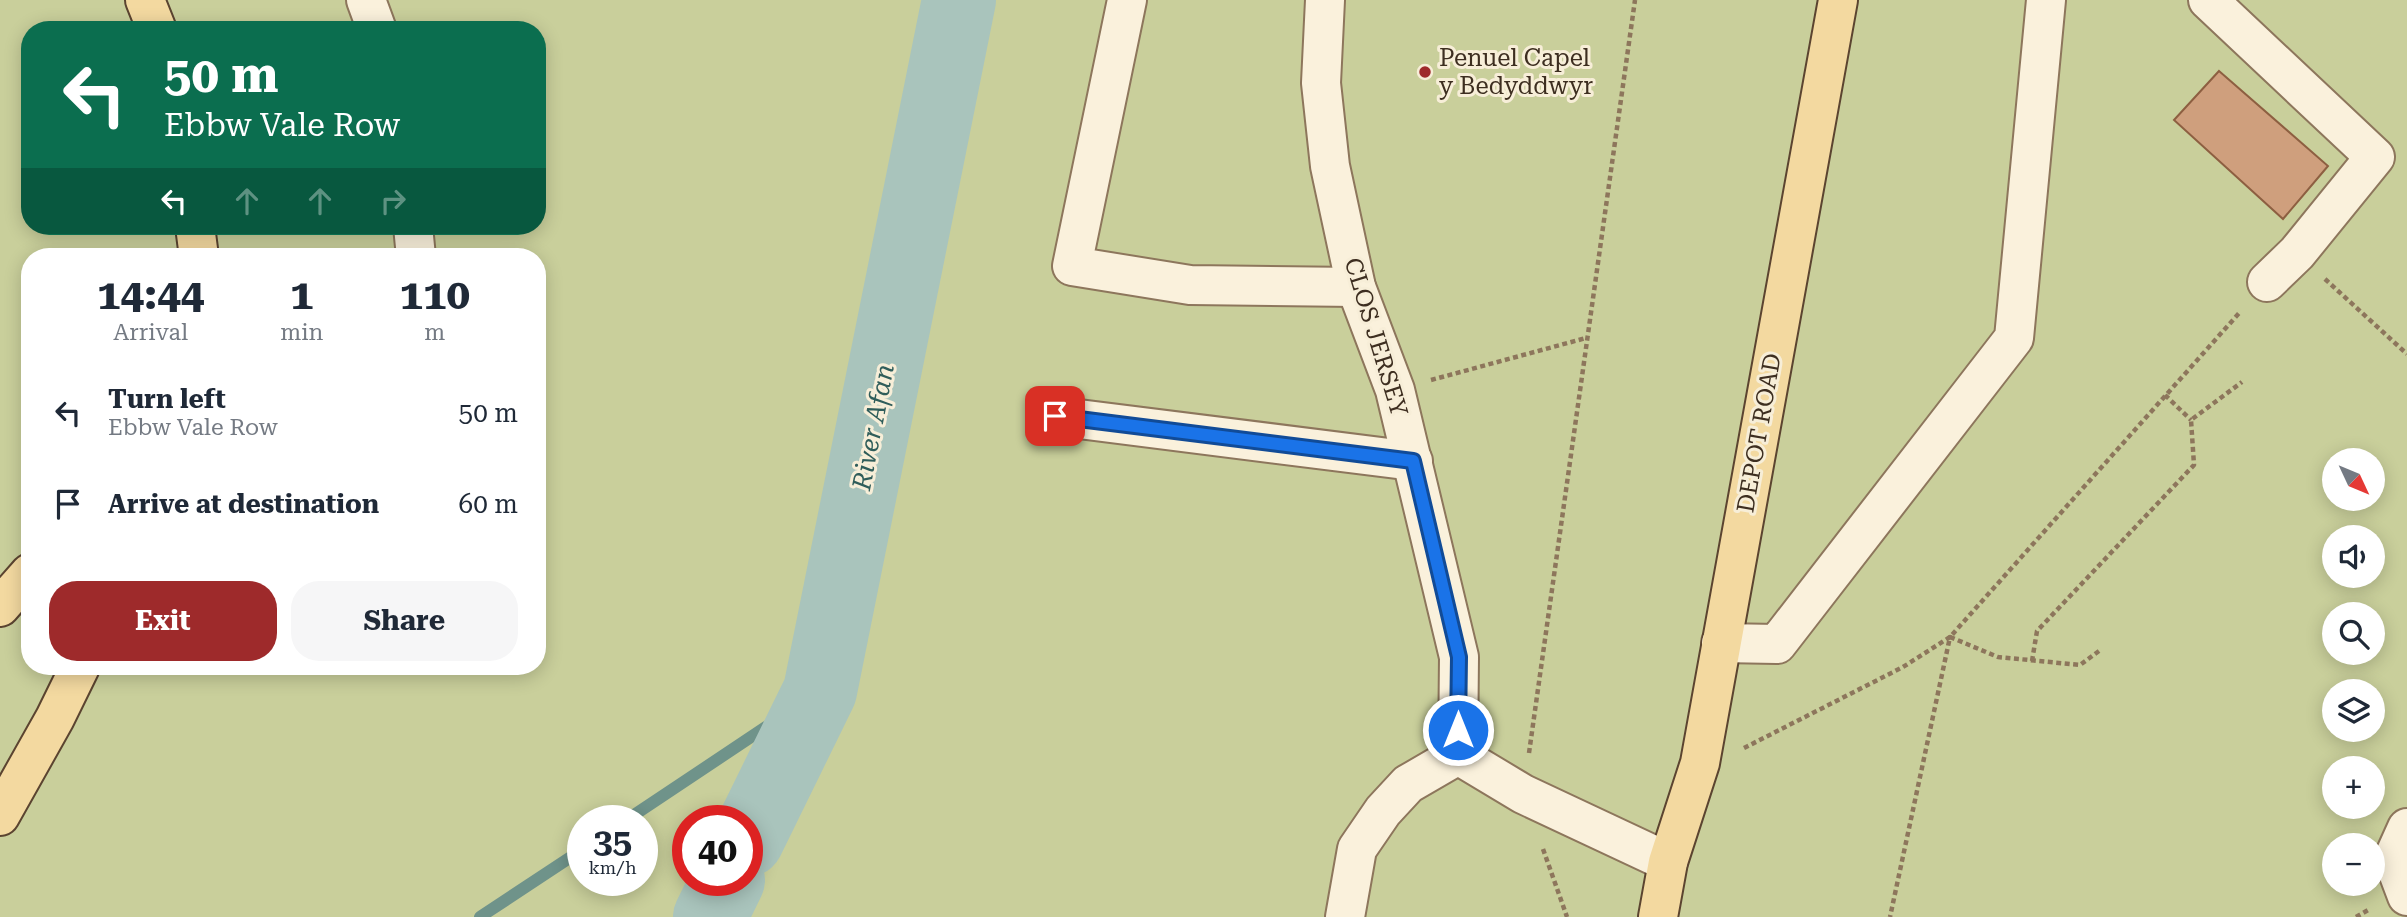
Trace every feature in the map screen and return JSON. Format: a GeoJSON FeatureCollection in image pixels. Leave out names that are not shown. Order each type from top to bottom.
{"type":"FeatureCollection","features":[{"type":"Feature","properties":{"kind":"main road"},"geometry":{"type":"LineString","coordinates":[[145,0],[153,21]]}},
{"type":"Feature","properties":{"kind":"main road","name":"DEPOT ROAD"},"geometry":{"type":"LineString","coordinates":[[1658,917],[1668,862],[1700,763],[1838,0]]}},
{"type":"Feature","properties":{"kind":"main road"},"geometry":{"type":"LineString","coordinates":[[0,607],[21,583]]}},
{"type":"Feature","properties":{"kind":"main road"},"geometry":{"type":"LineString","coordinates":[[0,816],[76,675]]}},
{"type":"Feature","properties":{"kind":"street"},"geometry":{"type":"LineString","coordinates":[[366,0],[374,21]]}},
{"type":"Feature","properties":{"kind":"street"},"geometry":{"type":"LineString","coordinates":[[1127,0],[1072,267],[1189,285],[1356,287]]}},
{"type":"Feature","properties":{"kind":"street","name":"CLOS JERSEY"},"geometry":{"type":"LineString","coordinates":[[1325,0],[1321,83],[1330,166],[1356,287],[1395,390],[1459,657],[1458,755]]}},
{"type":"Feature","properties":{"kind":"street"},"geometry":{"type":"LineString","coordinates":[[1721,643],[1777,644],[2014,338],[2046,0]]}},
{"type":"Feature","properties":{"kind":"street"},"geometry":{"type":"LineString","coordinates":[[2208,0],[2375,157],[2297,253],[2267,282]]}},
{"type":"Feature","properties":{"kind":"street"},"geometry":{"type":"LineString","coordinates":[[1055,416],[1413,461]]}},
{"type":"Feature","properties":{"kind":"street"},"geometry":{"type":"LineString","coordinates":[[1345,917],[1357,849],[1383,811],[1408,785],[1458,755],[1523,794],[1668,862]]}},
{"type":"Feature","properties":{"kind":"street"},"geometry":{"type":"LineString","coordinates":[[2407,828],[2393,859],[2407,896]]}},
{"type":"Feature","properties":{"kind":"path"},"geometry":{"type":"LineString","coordinates":[[1567,917],[1523,794],[1635,0]]}},
{"type":"Feature","properties":{"kind":"path"},"geometry":{"type":"LineString","coordinates":[[2297,253],[2407,354]]}},
{"type":"Feature","properties":{"kind":"path"},"geometry":{"type":"LineString","coordinates":[[1700,763],[1751,746],[1903,667],[1950,637],[2267,282]]}},
{"type":"Feature","properties":{"kind":"path"},"geometry":{"type":"LineString","coordinates":[[1395,390],[1586,338]]}},
{"type":"Feature","properties":{"kind":"path"},"geometry":{"type":"LineString","coordinates":[[2191,420],[2242,382]]}},
{"type":"Feature","properties":{"kind":"path"},"geometry":{"type":"LineString","coordinates":[[2032,661],[2037,631],[2194,465],[2191,420],[2165,395]]}},
{"type":"Feature","properties":{"kind":"path"},"geometry":{"type":"LineString","coordinates":[[1950,637],[1998,657],[2032,661],[2080,665],[2099,652]]}},
{"type":"Feature","properties":{"kind":"path"},"geometry":{"type":"LineString","coordinates":[[1890,917],[1950,637]]}},
{"type":"Feature","properties":{"kind":"green space"},"geometry":{"type":"Polygon","coordinates":[[[0,0],[2407,0],[2407,917],[0,917],[0,0]]]}},
{"type":"Feature","properties":{"kind":"building"},"geometry":{"type":"Polygon","coordinates":[[[2219,71],[2328,166],[2283,219],[2174,120],[2219,71]]]}},
{"type":"Feature","properties":{"kind":"waterway","name":"River Afan"},"geometry":{"type":"LineString","coordinates":[[763,807],[820,691],[959,0]]}},
{"type":"Feature","properties":{"kind":"waterway"},"geometry":{"type":"LineString","coordinates":[[649,805],[820,691]]}},
{"type":"Feature","properties":{"kind":"waterway"},"geometry":{"type":"LineString","coordinates":[[480,917],[567,860]]}},
{"type":"Feature","properties":{"kind":"waterway","name":"River Afan"},"geometry":{"type":"LineString","coordinates":[[710,917],[720,896]]}},
{"type":"Feature","properties":{"kind":"place","name":"Penuel Capel y Bedyddwyr"},"geometry":{"type":"Point","coordinates":[1425,72]}},
{"type":"Feature","properties":{"kind":"route"},"geometry":{"type":"LineString","coordinates":[[1055,416],[1413,461],[1459,657],[1458,730]]}}]}
